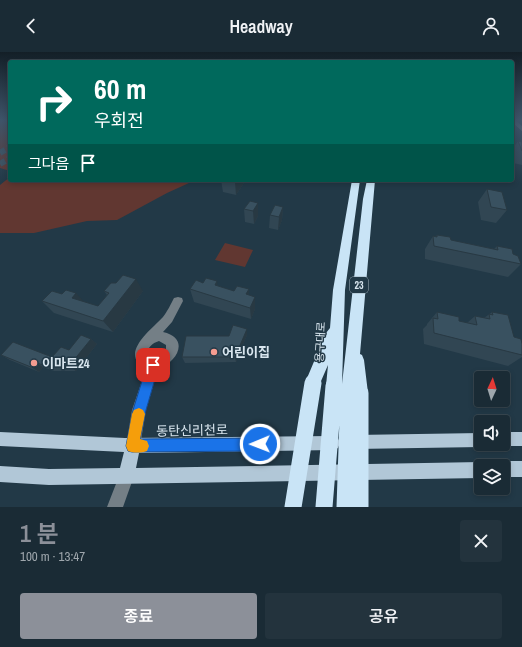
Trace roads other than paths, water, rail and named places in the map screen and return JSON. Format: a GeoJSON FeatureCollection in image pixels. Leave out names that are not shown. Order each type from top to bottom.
{"type":"FeatureCollection","features":[{"type":"Feature","properties":{"kind":"highway","name":"용구대로"},"geometry":{"type":"LineString","coordinates":[[345,507],[348,390],[337,324],[339,290],[356,182]]}},
{"type":"Feature","properties":{"kind":"highway","name":"23"},"geometry":{"type":"LineString","coordinates":[[348,390],[371,182]]}},
{"type":"Feature","properties":{"kind":"highway"},"geometry":{"type":"LineString","coordinates":[[294,507],[313,383],[337,324]]}},
{"type":"Feature","properties":{"kind":"highway","name":"용구대로"},"geometry":{"type":"LineString","coordinates":[[324,507],[348,390]]}},
{"type":"Feature","properties":{"kind":"highway"},"geometry":{"type":"LineString","coordinates":[[348,390],[360,507]]}},
{"type":"Feature","properties":{"kind":"main road","name":"동탄신리천로"},"geometry":{"type":"LineString","coordinates":[[0,439],[47,443],[132,446],[474,440]]}},
{"type":"Feature","properties":{"kind":"main road"},"geometry":{"type":"LineString","coordinates":[[510,440],[522,439]]}},
{"type":"Feature","properties":{"kind":"main road"},"geometry":{"type":"LineString","coordinates":[[126,476],[132,446]]}},
{"type":"Feature","properties":{"kind":"main road"},"geometry":{"type":"LineString","coordinates":[[510,469],[522,469]]}},
{"type":"Feature","properties":{"kind":"main road"},"geometry":{"type":"LineString","coordinates":[[0,474],[49,477],[474,470]]}},
{"type":"Feature","properties":{"kind":"street"},"geometry":{"type":"LineString","coordinates":[[168,319],[166,330],[172,345],[171,354],[163,362],[153,365],[144,362],[141,358],[142,348],[168,319],[178,301]]}},
{"type":"Feature","properties":{"kind":"street"},"geometry":{"type":"LineString","coordinates":[[149,340],[159,336],[168,338]]}},
{"type":"Feature","properties":{"kind":"street"},"geometry":{"type":"LineString","coordinates":[[132,446],[139,410],[153,365]]}},
{"type":"Feature","properties":{"kind":"street"},"geometry":{"type":"LineString","coordinates":[[115,507],[126,476]]}},
{"type":"Feature","properties":{"kind":"tunnel"},"geometry":{"type":"LineString","coordinates":[[0,153],[8,148]]}},
{"type":"Feature","properties":{"kind":"tunnel"},"geometry":{"type":"LineString","coordinates":[[0,164],[8,159]]}},
{"type":"Feature","properties":{"kind":"place","name":"어린이집"},"geometry":{"type":"Point","coordinates":[214,352]}},
{"type":"Feature","properties":{"kind":"place","name":"이마트24"},"geometry":{"type":"Point","coordinates":[34,363]}}]}
